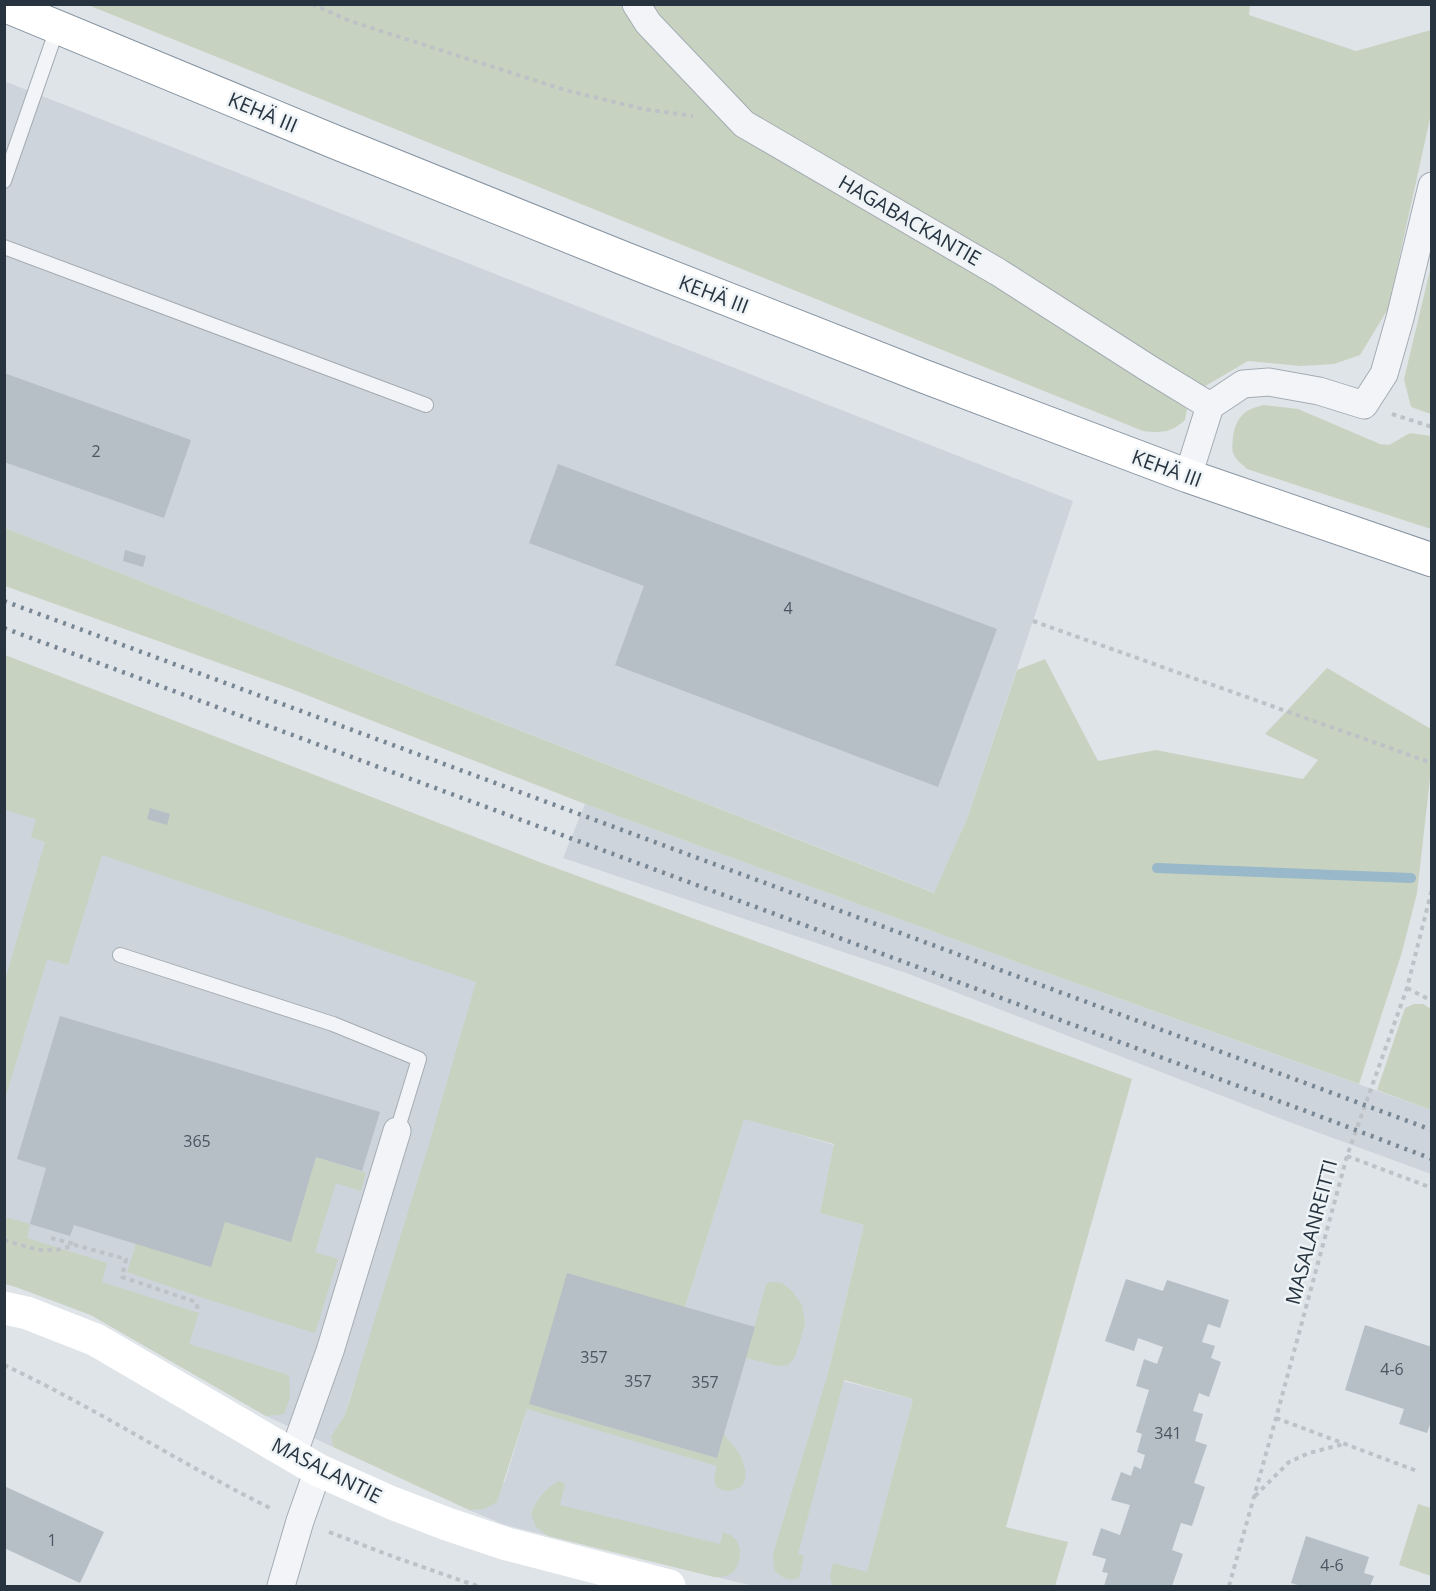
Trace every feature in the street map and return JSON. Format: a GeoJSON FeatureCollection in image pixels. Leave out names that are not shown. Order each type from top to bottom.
{"type":"FeatureCollection","features":[{"type":"Feature","properties":{"kind":"main road","name":"KEHÄ III"},"geometry":{"type":"LineString","coordinates":[[4,5],[628,260],[912,371],[1188,476],[1427,558]]}},
{"type":"Feature","properties":{"kind":"main road","name":"MASALANTIE"},"geometry":{"type":"LineString","coordinates":[[4,1308],[27,1313],[96,1340],[305,1462],[392,1503],[497,1541],[669,1587]]}},
{"type":"Feature","properties":{"kind":"street","name":"HAGABACKANTIE"},"geometry":{"type":"LineString","coordinates":[[636,4],[648,23],[744,124],[998,272],[1210,406]]}},
{"type":"Feature","properties":{"kind":"street"},"geometry":{"type":"LineString","coordinates":[[1188,476],[1210,406],[1243,384],[1269,382],[1319,391],[1364,405],[1384,374],[1400,318],[1431,186]]}},
{"type":"Feature","properties":{"kind":"street"},"geometry":{"type":"LineString","coordinates":[[281,1587],[300,1521],[305,1462],[330,1351],[397,1131]]}},
{"type":"Feature","properties":{"kind":"lane"},"geometry":{"type":"LineString","coordinates":[[4,181],[58,26]]}},
{"type":"Feature","properties":{"kind":"lane"},"geometry":{"type":"LineString","coordinates":[[4,247],[426,405]]}},
{"type":"Feature","properties":{"kind":"lane"},"geometry":{"type":"LineString","coordinates":[[120,955],[333,1024],[419,1059],[397,1131]]}},
{"type":"Feature","properties":{"kind":"path"},"geometry":{"type":"LineString","coordinates":[[312,4],[350,21],[565,90],[643,109],[744,124]]}},
{"type":"Feature","properties":{"kind":"path"},"geometry":{"type":"LineString","coordinates":[[1364,405],[1431,427]]}},
{"type":"Feature","properties":{"kind":"path"},"geometry":{"type":"LineString","coordinates":[[1033,621],[1431,763]]}},
{"type":"Feature","properties":{"kind":"path","name":"MASALANREITTI"},"geometry":{"type":"LineString","coordinates":[[1229,1587],[1347,1156],[1407,988],[1431,889]]}},
{"type":"Feature","properties":{"kind":"path"},"geometry":{"type":"LineString","coordinates":[[1407,988],[1431,1001]]}},
{"type":"Feature","properties":{"kind":"path"},"geometry":{"type":"LineString","coordinates":[[1347,1156],[1431,1188]]}},
{"type":"Feature","properties":{"kind":"path"},"geometry":{"type":"LineString","coordinates":[[51,1238],[126,1259],[122,1277],[196,1302],[199,1313]]}},
{"type":"Feature","properties":{"kind":"path"},"geometry":{"type":"LineString","coordinates":[[4,1240],[38,1250],[57,1250],[75,1245]]}},
{"type":"Feature","properties":{"kind":"path"},"geometry":{"type":"LineString","coordinates":[[4,1365],[52,1388],[276,1511]]}},
{"type":"Feature","properties":{"kind":"path"},"geometry":{"type":"LineString","coordinates":[[1276,1418],[1417,1471]]}},
{"type":"Feature","properties":{"kind":"path"},"geometry":{"type":"LineString","coordinates":[[1254,1497],[1289,1462],[1309,1453],[1344,1444]]}},
{"type":"Feature","properties":{"kind":"path"},"geometry":{"type":"LineString","coordinates":[[319,1528],[477,1587]]}},
{"type":"Feature","properties":{"kind":"shaded area"},"geometry":{"type":"Polygon","coordinates":[[[4,81],[1073,501],[967,819],[935,893],[5,528],[4,81]]]}},
{"type":"Feature","properties":{"kind":"shaded area"},"geometry":{"type":"Polygon","coordinates":[[[4,715],[530,895],[345,1415],[331,1436],[333,1447],[266,1416],[91,1315],[5,1284],[4,715]]]}},
{"type":"Feature","properties":{"kind":"shaded area"},"geometry":{"type":"Polygon","coordinates":[[[585,804],[1431,1110],[1431,1174],[1292,1123],[909,974],[563,858],[585,804]]]}},
{"type":"Feature","properties":{"kind":"shaded area"},"geometry":{"type":"Polygon","coordinates":[[[744,1118],[834,1145],[820,1213],[864,1225],[827,1377],[913,1399],[867,1573],[846,1586],[753,1586],[505,1525],[469,1510],[484,1509],[505,1481],[529,1404],[685,1307],[744,1118]]]}},
{"type":"Feature","properties":{"kind":"green space"},"geometry":{"type":"Polygon","coordinates":[[[88,5],[1250,5],[1249,15],[1356,51],[1431,30],[1431,114],[1388,309],[1360,355],[1334,364],[1300,366],[1248,361],[1180,401],[1187,409],[1185,420],[1180,424],[1166,431],[1149,432],[88,5]]]}},
{"type":"Feature","properties":{"kind":"green space"},"geometry":{"type":"Polygon","coordinates":[[[1431,266],[1431,414],[1411,407],[1404,379],[1431,266]]]}},
{"type":"Feature","properties":{"kind":"green space"},"geometry":{"type":"Polygon","coordinates":[[[1264,405],[1298,409],[1380,444],[1389,445],[1410,433],[1431,436],[1431,529],[1247,469],[1233,453],[1233,436],[1240,418],[1247,411],[1264,405]]]}},
{"type":"Feature","properties":{"kind":"green space"},"geometry":{"type":"Polygon","coordinates":[[[5,528],[934,893],[967,819],[1017,670],[1045,659],[1098,761],[1156,750],[1303,779],[1318,760],[1265,734],[1327,668],[1431,729],[1431,770],[1417,893],[1402,952],[1359,1084],[585,804],[286,687],[5,586],[5,528]]]}},
{"type":"Feature","properties":{"kind":"green space"},"geometry":{"type":"Polygon","coordinates":[[[5,655],[542,863],[1132,1079],[1006,1527],[1068,1542],[1055,1586],[832,1586],[830,1576],[833,1563],[867,1572],[913,1399],[844,1380],[798,1554],[804,1556],[799,1578],[788,1579],[774,1570],[773,1554],[827,1377],[864,1225],[820,1213],[834,1144],[744,1119],[685,1307],[530,1404],[717,1458],[724,1434],[743,1463],[745,1478],[741,1487],[724,1491],[717,1487],[714,1480],[717,1466],[527,1409],[497,1502],[484,1509],[469,1510],[333,1447],[331,1436],[345,1415],[430,1141],[476,982],[102,855],[68,965],[47,959],[5,1099],[5,981],[45,842],[31,837],[36,819],[5,810],[5,655]]]}},
{"type":"Feature","properties":{"kind":"green space"},"geometry":{"type":"Polygon","coordinates":[[[1414,1004],[1423,1004],[1431,1009],[1431,1110],[1377,1090],[1405,1008],[1414,1004]]]}},
{"type":"Feature","properties":{"kind":"green space"},"geometry":{"type":"Polygon","coordinates":[[[316,1157],[366,1173],[361,1191],[336,1183],[315,1252],[338,1259],[315,1333],[127,1272],[136,1244],[225,1222],[290,1242],[316,1157]]]}},
{"type":"Feature","properties":{"kind":"green space"},"geometry":{"type":"Polygon","coordinates":[[[5,1217],[30,1224],[27,1238],[107,1263],[102,1282],[199,1313],[189,1344],[289,1375],[290,1397],[284,1414],[266,1416],[91,1315],[5,1284],[5,1217]]]}},
{"type":"Feature","properties":{"kind":"green space"},"geometry":{"type":"Polygon","coordinates":[[[782,1283],[793,1292],[802,1305],[805,1324],[795,1357],[788,1365],[779,1366],[746,1358],[766,1284],[782,1283]]]}},
{"type":"Feature","properties":{"kind":"green space"},"geometry":{"type":"Polygon","coordinates":[[[559,1481],[565,1484],[560,1505],[720,1544],[723,1532],[729,1534],[738,1543],[740,1556],[737,1565],[728,1575],[714,1577],[548,1536],[536,1527],[531,1515],[541,1495],[559,1481]]]}},
{"type":"Feature","properties":{"kind":"green space"},"geometry":{"type":"Polygon","coordinates":[[[1418,1504],[1431,1508],[1431,1576],[1399,1565],[1418,1504]]]}},
{"type":"Feature","properties":{"kind":"building"},"geometry":{"type":"Polygon","coordinates":[[[4,373],[191,440],[164,518],[4,462],[4,373]]]}},
{"type":"Feature","properties":{"kind":"building"},"geometry":{"type":"Polygon","coordinates":[[[558,464],[997,629],[938,787],[615,665],[644,586],[529,543],[558,464]]]}},
{"type":"Feature","properties":{"kind":"building"},"geometry":{"type":"Polygon","coordinates":[[[125,550],[146,556],[143,567],[123,561],[125,550]]]}},
{"type":"Feature","properties":{"kind":"building"},"geometry":{"type":"Polygon","coordinates":[[[150,808],[170,814],[167,825],[147,819],[150,808]]]}},
{"type":"Feature","properties":{"kind":"building"},"geometry":{"type":"Polygon","coordinates":[[[60,1016],[380,1112],[362,1171],[316,1157],[291,1242],[225,1222],[211,1267],[74,1225],[70,1236],[30,1224],[46,1168],[17,1159],[60,1016]]]}},
{"type":"Feature","properties":{"kind":"building"},"geometry":{"type":"Polygon","coordinates":[[[567,1273],[755,1327],[717,1458],[529,1404],[567,1273]]]}},
{"type":"Feature","properties":{"kind":"building"},"geometry":{"type":"Polygon","coordinates":[[[1126,1279],[1163,1291],[1167,1280],[1229,1300],[1220,1328],[1208,1324],[1202,1342],[1215,1346],[1211,1358],[1221,1362],[1209,1397],[1199,1393],[1193,1411],[1203,1414],[1195,1441],[1207,1445],[1194,1483],[1205,1487],[1192,1526],[1181,1523],[1172,1550],[1183,1554],[1172,1586],[1104,1586],[1108,1573],[1102,1572],[1106,1559],[1092,1555],[1101,1528],[1120,1535],[1130,1505],[1111,1500],[1121,1472],[1131,1476],[1134,1466],[1141,1469],[1145,1455],[1137,1452],[1142,1434],[1136,1432],[1149,1390],[1136,1386],[1144,1359],[1157,1364],[1163,1347],[1138,1338],[1134,1351],[1105,1341],[1126,1279]]]}},
{"type":"Feature","properties":{"kind":"building"},"geometry":{"type":"Polygon","coordinates":[[[1365,1325],[1432,1347],[1432,1419],[1427,1433],[1399,1424],[1404,1409],[1345,1390],[1365,1325]]]}},
{"type":"Feature","properties":{"kind":"building"},"geometry":{"type":"Polygon","coordinates":[[[4,1486],[104,1532],[80,1583],[4,1548],[4,1486]]]}},
{"type":"Feature","properties":{"kind":"building"},"geometry":{"type":"Polygon","coordinates":[[[1306,1536],[1369,1557],[1364,1573],[1374,1576],[1370,1586],[1301,1586],[1291,1583],[1306,1536]]]}},
{"type":"Feature","properties":{"kind":"waterway"},"geometry":{"type":"LineString","coordinates":[[1157,868],[1411,878]]}},
{"type":"Feature","properties":{"kind":"railway"},"geometry":{"type":"LineString","coordinates":[[4,601],[1432,1130]]}},
{"type":"Feature","properties":{"kind":"railway"},"geometry":{"type":"LineString","coordinates":[[4,628],[1432,1159]]}}]}
